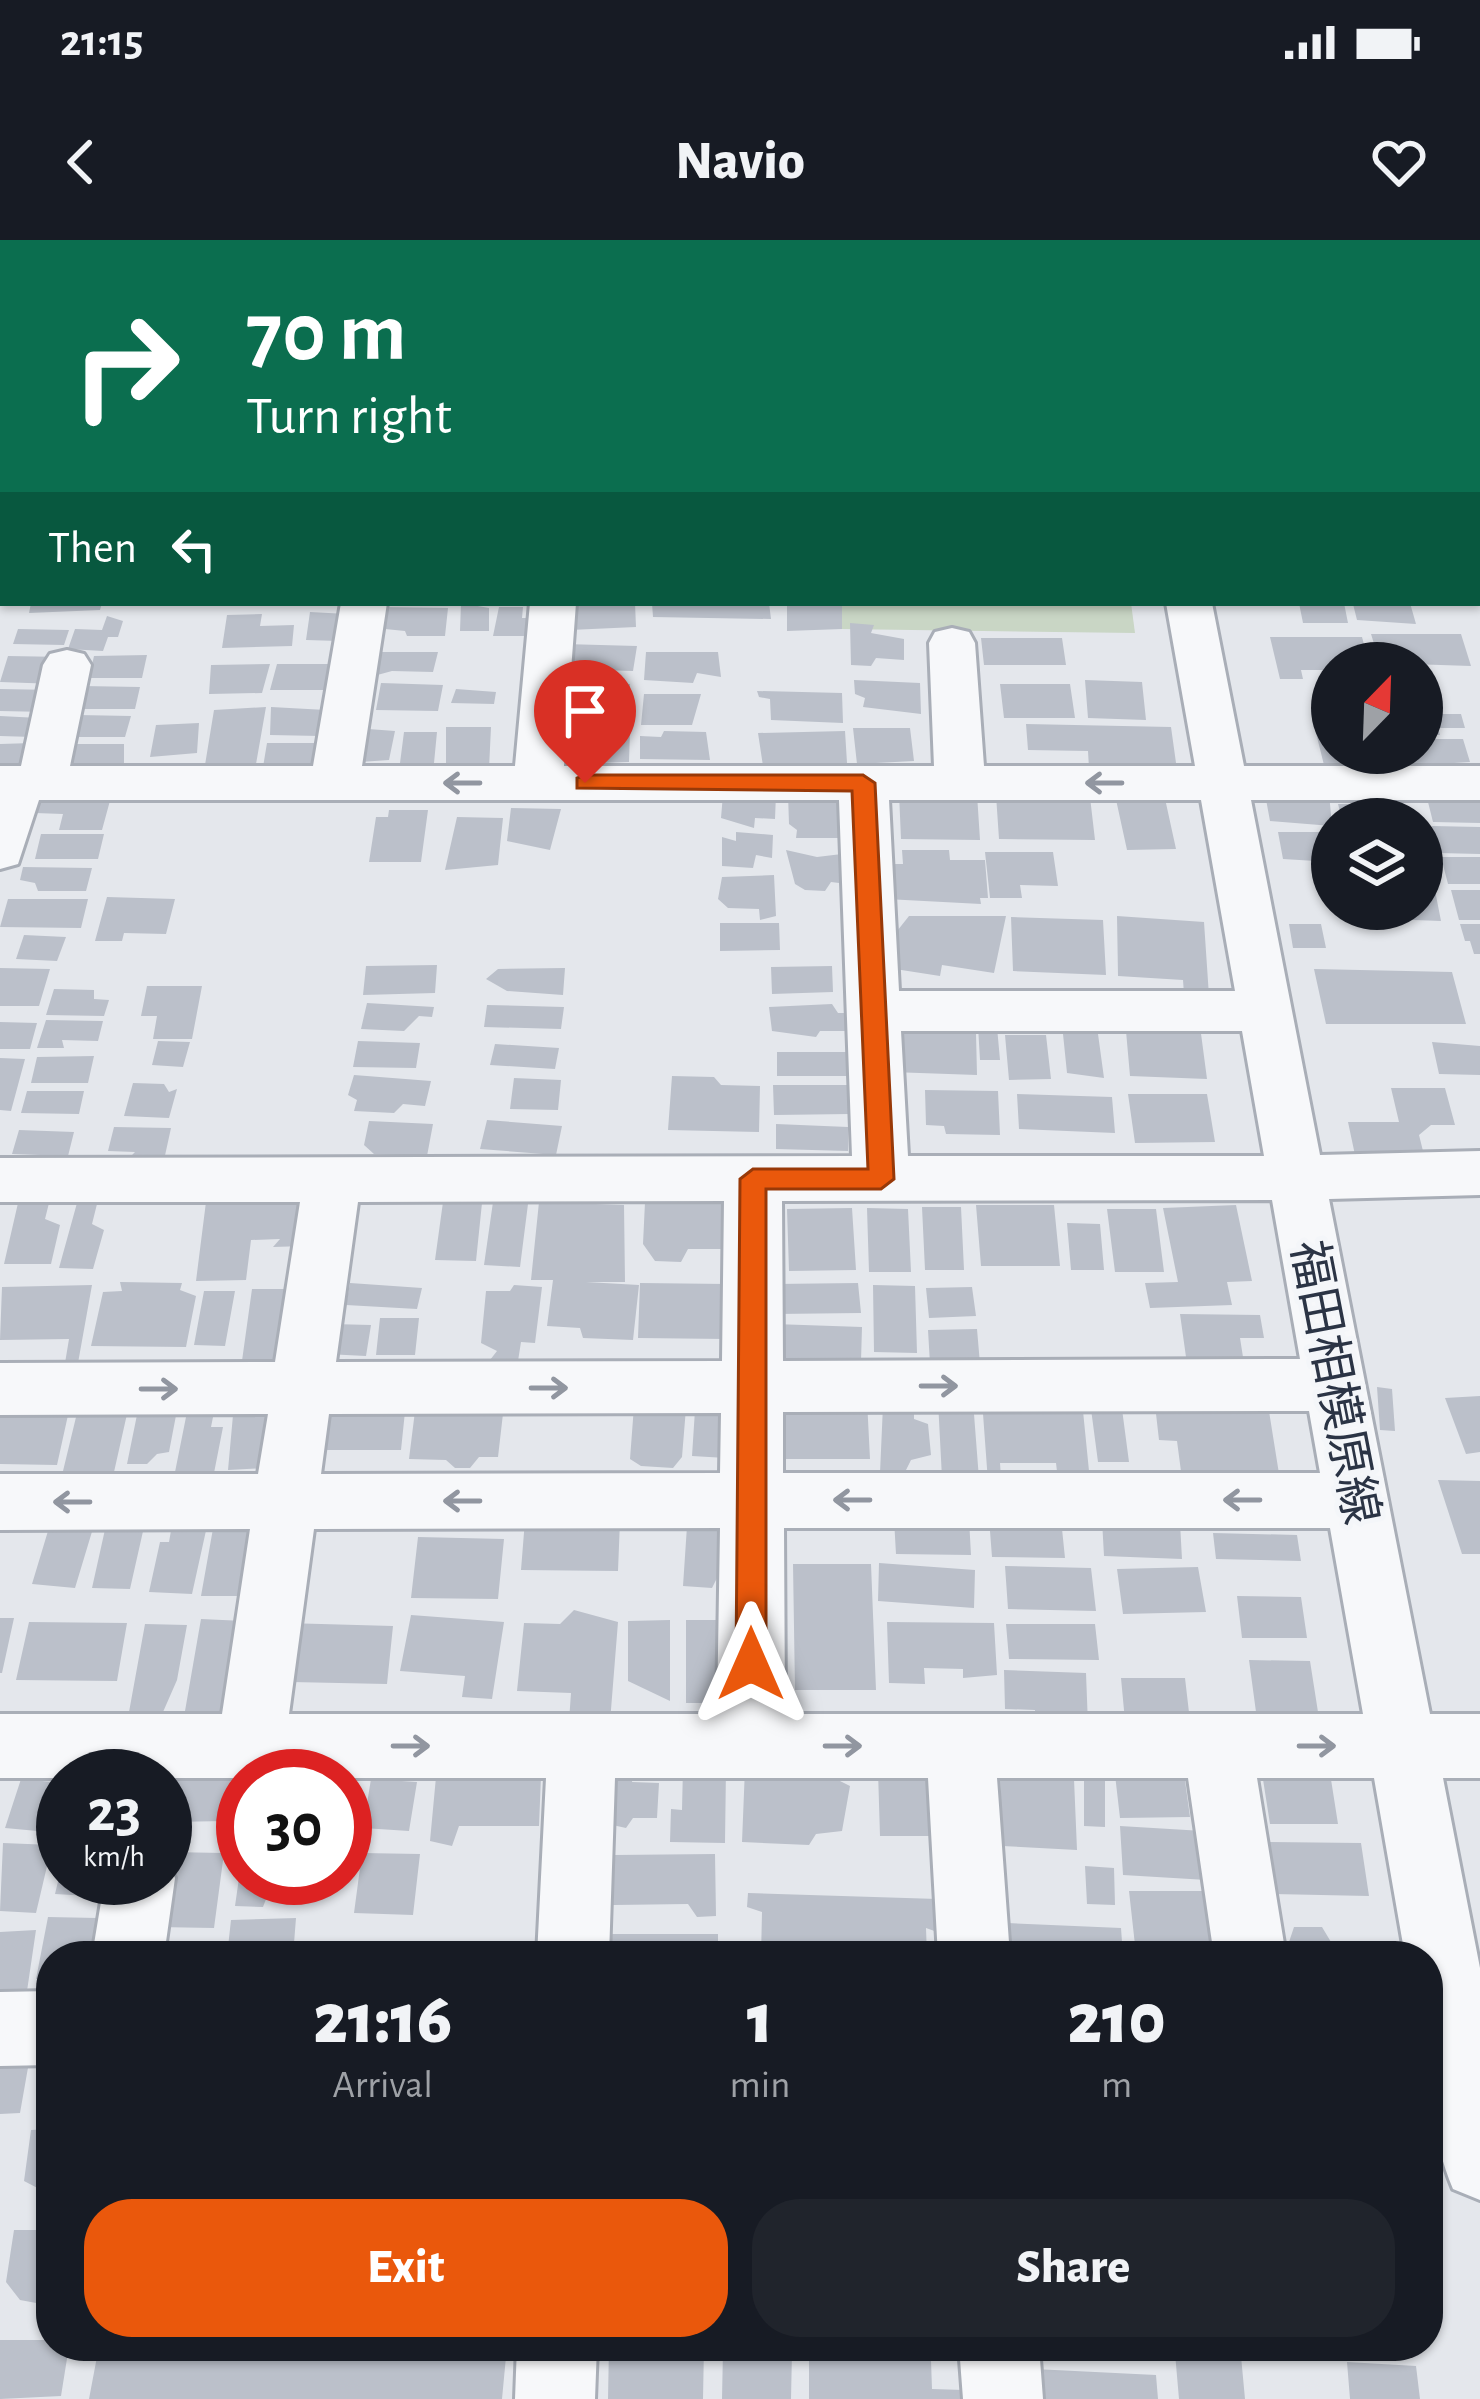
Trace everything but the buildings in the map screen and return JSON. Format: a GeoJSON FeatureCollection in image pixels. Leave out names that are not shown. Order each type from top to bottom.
{"type":"FeatureCollection","features":[{"type":"Feature","properties":{"kind":"street"},"geometry":{"type":"LineString","coordinates":[[335,783],[364,606]]}},
{"type":"Feature","properties":{"kind":"street"},"geometry":{"type":"LineString","coordinates":[[538,783],[553,606]]}},
{"type":"Feature","properties":{"kind":"street","name":"福田相模原線"},"geometry":{"type":"LineString","coordinates":[[1190,606],[1405,1746],[1433,1941]]}},
{"type":"Feature","properties":{"kind":"street"},"geometry":{"type":"LineString","coordinates":[[952,643],[960,783]]}},
{"type":"Feature","properties":{"kind":"street"},"geometry":{"type":"LineString","coordinates":[[0,851],[20,783],[67,665]]}},
{"type":"Feature","properties":{"kind":"street"},"geometry":{"type":"LineString","coordinates":[[20,783],[1480,783]]}},
{"type":"Feature","properties":{"kind":"street"},"geometry":{"type":"LineString","coordinates":[[863,783],[881,1179]]}},
{"type":"Feature","properties":{"kind":"street"},"geometry":{"type":"LineString","coordinates":[[873,1011],[1265,1011]]}},
{"type":"Feature","properties":{"kind":"street"},"geometry":{"type":"LineString","coordinates":[[0,1180],[1297,1178],[1480,1173]]}},
{"type":"Feature","properties":{"kind":"street"},"geometry":{"type":"LineString","coordinates":[[751,1746],[753,1179]]}},
{"type":"Feature","properties":{"kind":"street"},"geometry":{"type":"LineString","coordinates":[[251,1746],[332,1180]]}},
{"type":"Feature","properties":{"kind":"street"},"geometry":{"type":"LineString","coordinates":[[0,1389],[1338,1385]]}},
{"type":"Feature","properties":{"kind":"street"},"geometry":{"type":"LineString","coordinates":[[0,1502],[1359,1500]]}},
{"type":"Feature","properties":{"kind":"street"},"geometry":{"type":"LineString","coordinates":[[575,1941],[582,1745]]}},
{"type":"Feature","properties":{"kind":"street"},"geometry":{"type":"LineString","coordinates":[[960,1745],[973,1941]]}},
{"type":"Feature","properties":{"kind":"street"},"geometry":{"type":"LineString","coordinates":[[0,1746],[36,1749]]}},
{"type":"Feature","properties":{"kind":"street"},"geometry":{"type":"LineString","coordinates":[[192,1756],[251,1746],[1480,1746]]}},
{"type":"Feature","properties":{"kind":"street"},"geometry":{"type":"LineString","coordinates":[[1218,1746],[1248,1941]]}},
{"type":"Feature","properties":{"kind":"street"},"geometry":{"type":"LineString","coordinates":[[130,1941],[136,1905]]}},
{"type":"Feature","properties":{"kind":"street","name":"福田相模原線"},"geometry":{"type":"LineString","coordinates":[[1443,2013],[1461,2140]]}},
{"type":"Feature","properties":{"kind":"street"},"geometry":{"type":"LineString","coordinates":[[0,2029],[36,2029]]}},
{"type":"Feature","properties":{"kind":"street"},"geometry":{"type":"LineString","coordinates":[[555,2399],[556,2361]]}},
{"type":"Feature","properties":{"kind":"street"},"geometry":{"type":"LineString","coordinates":[[1000,2361],[1003,2399]]}},
{"type":"Feature","properties":{"kind":"green space"},"geometry":{"type":"Polygon","coordinates":[[[841,606],[1131,606],[1135,633],[842,629],[841,606]]]}},
{"type":"Feature","properties":{"kind":"route"},"geometry":{"type":"LineString","coordinates":[[585,783],[863,783],[881,1179],[753,1179],[751,1664]]}}]}
